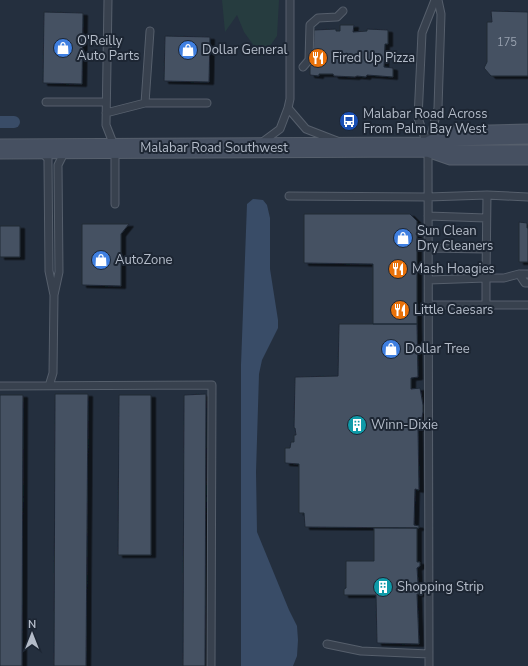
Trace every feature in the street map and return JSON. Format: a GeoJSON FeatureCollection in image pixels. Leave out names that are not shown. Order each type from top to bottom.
{"type":"FeatureCollection","features":[{"type":"Feature","properties":{"kind":"main road","name":"Malabar Road Southwest"},"geometry":{"type":"LineString","coordinates":[[428,147],[452,136],[528,134]]}},
{"type":"Feature","properties":{"kind":"main road","name":"Malabar Road Southwest"},"geometry":{"type":"LineString","coordinates":[[0,148],[428,147],[451,155],[528,155]]}},
{"type":"Feature","properties":{"kind":"lane"},"geometry":{"type":"LineString","coordinates":[[108,0],[106,124],[115,148],[115,204]]}},
{"type":"Feature","properties":{"kind":"lane"},"geometry":{"type":"LineString","coordinates":[[254,148],[280,129],[288,108],[290,99],[290,0]]}},
{"type":"Feature","properties":{"kind":"lane"},"geometry":{"type":"LineString","coordinates":[[428,147],[418,118],[422,33],[437,0]]}},
{"type":"Feature","properties":{"kind":"lane"},"geometry":{"type":"LineString","coordinates":[[429,666],[428,147],[438,108],[441,14],[437,0]]}},
{"type":"Feature","properties":{"kind":"lane"},"geometry":{"type":"LineString","coordinates":[[303,67],[309,60],[310,25],[318,18],[337,17],[343,11]]}},
{"type":"Feature","properties":{"kind":"lane"},"geometry":{"type":"LineString","coordinates":[[145,103],[150,31]]}},
{"type":"Feature","properties":{"kind":"lane"},"geometry":{"type":"LineString","coordinates":[[46,102],[106,102]]}},
{"type":"Feature","properties":{"kind":"lane"},"geometry":{"type":"LineString","coordinates":[[106,113],[145,103],[207,103]]}},
{"type":"Feature","properties":{"kind":"lane"},"geometry":{"type":"LineString","coordinates":[[288,108],[306,129],[352,148]]}},
{"type":"Feature","properties":{"kind":"lane"},"geometry":{"type":"LineString","coordinates":[[35,148],[44,154],[48,159],[49,272],[54,295]]}},
{"type":"Feature","properties":{"kind":"lane"},"geometry":{"type":"LineString","coordinates":[[49,386],[53,373],[54,295],[59,272],[58,165],[63,155],[77,148]]}},
{"type":"Feature","properties":{"kind":"lane"},"geometry":{"type":"LineString","coordinates":[[486,305],[487,195]]}},
{"type":"Feature","properties":{"kind":"lane"},"geometry":{"type":"LineString","coordinates":[[289,196],[428,197],[487,195],[528,197]]}},
{"type":"Feature","properties":{"kind":"lane"},"geometry":{"type":"LineString","coordinates":[[428,216],[486,218]]}},
{"type":"Feature","properties":{"kind":"lane"},"geometry":{"type":"LineString","coordinates":[[429,248],[486,249]]}},
{"type":"Feature","properties":{"kind":"lane"},"geometry":{"type":"LineString","coordinates":[[429,280],[504,278],[519,274],[528,274]]}},
{"type":"Feature","properties":{"kind":"lane"},"geometry":{"type":"LineString","coordinates":[[519,274],[525,283],[528,283]]}},
{"type":"Feature","properties":{"kind":"lane"},"geometry":{"type":"LineString","coordinates":[[429,305],[528,305]]}},
{"type":"Feature","properties":{"kind":"lane"},"geometry":{"type":"LineString","coordinates":[[0,386],[212,385],[211,666]]}},
{"type":"Feature","properties":{"kind":"lane"},"geometry":{"type":"LineString","coordinates":[[327,644],[361,651],[429,654]]}},
{"type":"Feature","properties":{"kind":"green space"},"geometry":{"type":"Polygon","coordinates":[[[222,0],[279,0],[277,36],[262,57],[244,32],[237,15],[225,32],[222,0]]]}},
{"type":"Feature","properties":{"kind":"water"},"geometry":{"type":"Polygon","coordinates":[[[253,199],[263,200],[267,205],[270,218],[270,269],[278,320],[278,328],[262,360],[259,374],[256,472],[257,532],[297,626],[297,656],[293,666],[241,666],[241,365],[247,204],[253,199]]]}},
{"type":"Feature","properties":{"kind":"building"},"geometry":{"type":"Polygon","coordinates":[[[491,11],[528,12],[528,76],[491,76],[484,68],[487,62],[487,22],[492,22],[491,11]]]}},
{"type":"Feature","properties":{"kind":"building","name":"O'Reilly Auto Parts"},"geometry":{"type":"Polygon","coordinates":[[[44,12],[83,13],[82,84],[43,83],[44,12]]]}},
{"type":"Feature","properties":{"kind":"building"},"geometry":{"type":"Polygon","coordinates":[[[340,25],[354,25],[353,32],[367,31],[367,29],[388,30],[388,44],[385,44],[384,67],[393,68],[393,77],[367,75],[366,77],[334,76],[333,74],[319,74],[319,76],[310,75],[310,65],[313,65],[314,30],[336,29],[336,31],[340,31],[340,25]]]}},
{"type":"Feature","properties":{"kind":"building"},"geometry":{"type":"Polygon","coordinates":[[[165,36],[210,37],[209,82],[164,81],[165,36]]]}},
{"type":"Feature","properties":{"kind":"building"},"geometry":{"type":"Polygon","coordinates":[[[304,214],[410,214],[417,221],[417,324],[373,324],[373,264],[304,263],[304,214]]]}},
{"type":"Feature","properties":{"kind":"building"},"geometry":{"type":"Polygon","coordinates":[[[519,222],[527,223],[528,262],[519,262],[519,222]]]}},
{"type":"Feature","properties":{"kind":"building","name":"AutoZone"},"geometry":{"type":"Polygon","coordinates":[[[82,224],[129,224],[121,234],[121,286],[82,285],[82,224]]]}},
{"type":"Feature","properties":{"kind":"building"},"geometry":{"type":"Polygon","coordinates":[[[0,226],[20,226],[20,257],[0,257],[0,226]]]}},
{"type":"Feature","properties":{"kind":"building","name":"Winn-Dixie"},"geometry":{"type":"Polygon","coordinates":[[[339,324],[417,324],[418,377],[411,378],[411,389],[420,388],[423,405],[420,428],[418,429],[419,490],[415,489],[414,525],[419,526],[419,528],[305,527],[304,513],[299,513],[299,464],[285,463],[285,448],[290,448],[291,442],[294,442],[294,435],[296,435],[294,428],[295,377],[338,376],[339,324]]]}},
{"type":"Feature","properties":{"kind":"building"},"geometry":{"type":"Polygon","coordinates":[[[55,394],[88,394],[86,666],[54,666],[55,394]]]}},
{"type":"Feature","properties":{"kind":"building"},"geometry":{"type":"Polygon","coordinates":[[[206,394],[205,666],[183,666],[184,395],[206,394]]]}},
{"type":"Feature","properties":{"kind":"building"},"geometry":{"type":"Polygon","coordinates":[[[0,395],[23,395],[22,666],[0,666],[0,395]]]}},
{"type":"Feature","properties":{"kind":"building"},"geometry":{"type":"Polygon","coordinates":[[[119,395],[151,395],[151,555],[118,555],[119,395]]]}},
{"type":"Feature","properties":{"kind":"building","name":"Shopping Strip"},"geometry":{"type":"Polygon","coordinates":[[[374,528],[417,528],[417,562],[420,562],[420,566],[417,568],[418,583],[420,585],[420,594],[417,594],[419,644],[377,643],[376,595],[344,595],[344,589],[346,588],[346,561],[374,561],[374,528]]]}},
{"type":"Feature","properties":{"kind":"waterway"},"geometry":{"type":"LineString","coordinates":[[0,122],[14,122]]}},
{"type":"Feature","properties":{"kind":"place","name":"O'Reilly Auto Parts"},"geometry":{"type":"Point","coordinates":[63,48]}},
{"type":"Feature","properties":{"kind":"place","name":"Dollar General"},"geometry":{"type":"Point","coordinates":[188,50]}},
{"type":"Feature","properties":{"kind":"place","name":"Fired Up Pizza"},"geometry":{"type":"Point","coordinates":[318,58]}},
{"type":"Feature","properties":{"kind":"place","name":"Malabar Road Across From Palm Bay West"},"geometry":{"type":"Point","coordinates":[349,121]}},
{"type":"Feature","properties":{"kind":"place","name":"Sun Clean Dry Cleaners"},"geometry":{"type":"Point","coordinates":[403,238]}},
{"type":"Feature","properties":{"kind":"place","name":"AutoZone"},"geometry":{"type":"Point","coordinates":[101,260]}},
{"type":"Feature","properties":{"kind":"place","name":"Mash Hoagies"},"geometry":{"type":"Point","coordinates":[398,269]}},
{"type":"Feature","properties":{"kind":"place","name":"Little Caesars"},"geometry":{"type":"Point","coordinates":[400,310]}},
{"type":"Feature","properties":{"kind":"place","name":"Dollar Tree"},"geometry":{"type":"Point","coordinates":[391,349]}},
{"type":"Feature","properties":{"kind":"place","name":"Winn-Dixie"},"geometry":{"type":"Point","coordinates":[357,425]}},
{"type":"Feature","properties":{"kind":"place","name":"Shopping Strip"},"geometry":{"type":"Point","coordinates":[383,587]}}]}
